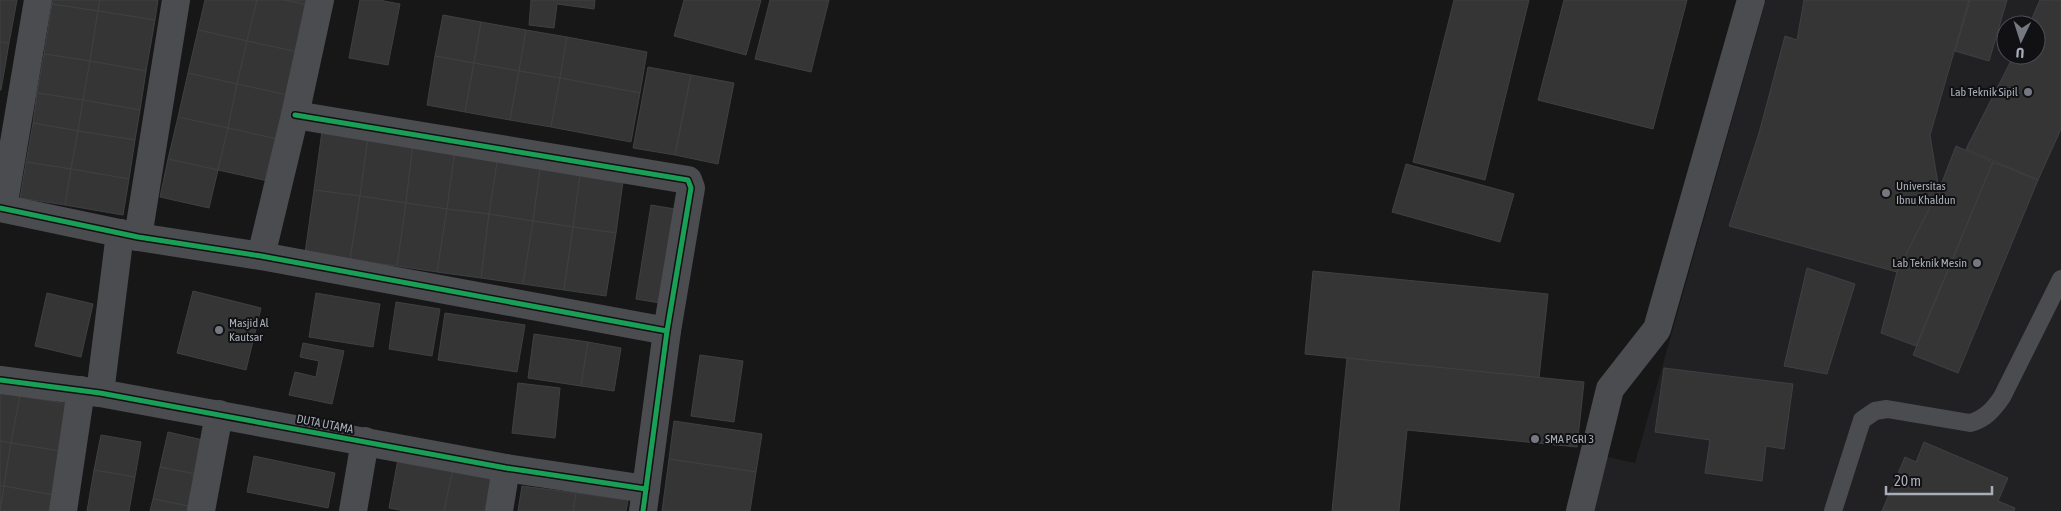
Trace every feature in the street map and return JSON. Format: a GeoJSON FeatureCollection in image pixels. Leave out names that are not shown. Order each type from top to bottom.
{"type":"FeatureCollection","features":[{"type":"Feature","properties":{"kind":"street"},"geometry":{"type":"LineString","coordinates":[[38,0],[2,208],[129,235],[261,256],[667,331]]}},
{"type":"Feature","properties":{"kind":"street"},"geometry":{"type":"LineString","coordinates":[[63,511],[129,235],[176,0]]}},
{"type":"Feature","properties":{"kind":"street"},"geometry":{"type":"LineString","coordinates":[[261,256],[296,115],[320,0]]}},
{"type":"Feature","properties":{"kind":"street"},"geometry":{"type":"LineString","coordinates":[[1580,511],[1610,389],[1657,329],[1751,0]]}},
{"type":"Feature","properties":{"kind":"street"},"geometry":{"type":"LineString","coordinates":[[296,115],[688,180],[691,188],[667,331],[645,500]]}},
{"type":"Feature","properties":{"kind":"street","name":"DUTA UTAMA"},"geometry":{"type":"LineString","coordinates":[[0,380],[91,392],[365,441],[506,468],[645,500]]}},
{"type":"Feature","properties":{"kind":"street"},"geometry":{"type":"LineString","coordinates":[[201,511],[219,414]]}},
{"type":"Feature","properties":{"kind":"street"},"geometry":{"type":"LineString","coordinates":[[353,511],[365,441]]}},
{"type":"Feature","properties":{"kind":"street"},"geometry":{"type":"LineString","coordinates":[[499,511],[506,468]]}},
{"type":"Feature","properties":{"kind":"lane"},"geometry":{"type":"LineString","coordinates":[[1833,511],[1862,420],[1867,414],[1887,409],[1970,422],[1979,420],[1994,408],[2002,397],[2061,279]]}},
{"type":"Feature","properties":{"kind":"shaded area","name":"Universitas Ibnu Khaldun"},"geometry":{"type":"Polygon","coordinates":[[[1766,0],[2061,0],[2061,511],[1590,511],[1603,456],[1635,463],[1766,0]]]}},
{"type":"Feature","properties":{"kind":"building"},"geometry":{"type":"Polygon","coordinates":[[[0,0],[17,0],[9,43],[0,42],[0,0]]]}},
{"type":"Feature","properties":{"kind":"building"},"geometry":{"type":"Polygon","coordinates":[[[53,0],[100,0],[98,11],[52,4],[53,0]]]}},
{"type":"Feature","properties":{"kind":"building"},"geometry":{"type":"Polygon","coordinates":[[[100,0],[158,0],[155,20],[98,11],[100,0]]]}},
{"type":"Feature","properties":{"kind":"building"},"geometry":{"type":"Polygon","coordinates":[[[205,0],[257,0],[247,41],[198,30],[205,0]]]}},
{"type":"Feature","properties":{"kind":"building"},"geometry":{"type":"Polygon","coordinates":[[[257,0],[285,0],[308,5],[297,52],[247,41],[257,0]]]}},
{"type":"Feature","properties":{"kind":"building"},"geometry":{"type":"Polygon","coordinates":[[[285,0],[309,0],[308,5],[285,0]]]}},
{"type":"Feature","properties":{"kind":"building"},"geometry":{"type":"Polygon","coordinates":[[[360,0],[379,0],[400,4],[388,65],[349,58],[360,0]]]}},
{"type":"Feature","properties":{"kind":"building"},"geometry":{"type":"Polygon","coordinates":[[[531,0],[595,0],[594,9],[557,4],[554,28],[529,25],[531,0]]]}},
{"type":"Feature","properties":{"kind":"building"},"geometry":{"type":"Polygon","coordinates":[[[684,0],[761,0],[746,55],[674,36],[684,0]]]}},
{"type":"Feature","properties":{"kind":"building"},"geometry":{"type":"Polygon","coordinates":[[[770,0],[829,0],[811,72],[755,59],[770,0]]]}},
{"type":"Feature","properties":{"kind":"building"},"geometry":{"type":"Polygon","coordinates":[[[1454,0],[1529,0],[1485,180],[1413,162],[1454,0]]]}},
{"type":"Feature","properties":{"kind":"building"},"geometry":{"type":"Polygon","coordinates":[[[1564,0],[1687,0],[1653,129],[1538,100],[1564,0]]]}},
{"type":"Feature","properties":{"kind":"building"},"geometry":{"type":"Polygon","coordinates":[[[1804,0],[1969,0],[1930,135],[1939,190],[1897,272],[1729,226],[1759,133],[1785,36],[1797,40],[1804,0]]]}},
{"type":"Feature","properties":{"kind":"building"},"geometry":{"type":"Polygon","coordinates":[[[1970,0],[2007,0],[2003,15],[1996,15],[1996,37],[1989,61],[1955,51],[1970,0]]]}},
{"type":"Feature","properties":{"kind":"building","name":"Lab Teknik Sipil"},"geometry":{"type":"Polygon","coordinates":[[[2040,0],[2061,0],[2061,129],[2038,180],[1966,149],[2009,65],[2046,65],[2046,15],[2033,15],[2040,0]]]}},
{"type":"Feature","properties":{"kind":"building"},"geometry":{"type":"Polygon","coordinates":[[[52,4],[98,11],[90,61],[44,54],[52,4]]]}},
{"type":"Feature","properties":{"kind":"building"},"geometry":{"type":"Polygon","coordinates":[[[98,11],[155,20],[146,71],[90,61],[98,11]]]}},
{"type":"Feature","properties":{"kind":"building"},"geometry":{"type":"Polygon","coordinates":[[[443,15],[481,22],[474,63],[435,56],[443,15]]]}},
{"type":"Feature","properties":{"kind":"building"},"geometry":{"type":"Polygon","coordinates":[[[481,22],[526,30],[519,71],[474,63],[481,22]]]}},
{"type":"Feature","properties":{"kind":"building"},"geometry":{"type":"Polygon","coordinates":[[[198,30],[247,41],[237,84],[188,73],[198,30]]]}},
{"type":"Feature","properties":{"kind":"building"},"geometry":{"type":"Polygon","coordinates":[[[526,30],[567,37],[560,78],[519,71],[526,30]]]}},
{"type":"Feature","properties":{"kind":"building"},"geometry":{"type":"Polygon","coordinates":[[[567,37],[647,52],[640,93],[560,78],[567,37]]]}},
{"type":"Feature","properties":{"kind":"building"},"geometry":{"type":"Polygon","coordinates":[[[247,41],[297,52],[287,95],[237,84],[247,41]]]}},
{"type":"Feature","properties":{"kind":"building"},"geometry":{"type":"Polygon","coordinates":[[[0,42],[9,43],[1,90],[0,90],[0,42]]]}},
{"type":"Feature","properties":{"kind":"building"},"geometry":{"type":"Polygon","coordinates":[[[44,54],[90,61],[83,100],[37,93],[44,54]]]}},
{"type":"Feature","properties":{"kind":"building"},"geometry":{"type":"Polygon","coordinates":[[[435,56],[474,63],[465,112],[427,105],[435,56]]]}},
{"type":"Feature","properties":{"kind":"building"},"geometry":{"type":"Polygon","coordinates":[[[90,61],[146,71],[140,110],[83,100],[90,61]]]}},
{"type":"Feature","properties":{"kind":"building"},"geometry":{"type":"Polygon","coordinates":[[[474,63],[519,71],[510,120],[465,112],[474,63]]]}},
{"type":"Feature","properties":{"kind":"building"},"geometry":{"type":"Polygon","coordinates":[[[648,67],[691,75],[675,155],[633,148],[648,67]]]}},
{"type":"Feature","properties":{"kind":"building"},"geometry":{"type":"Polygon","coordinates":[[[519,71],[560,78],[551,127],[510,120],[519,71]]]}},
{"type":"Feature","properties":{"kind":"building"},"geometry":{"type":"Polygon","coordinates":[[[188,73],[237,84],[228,128],[178,117],[188,73]]]}},
{"type":"Feature","properties":{"kind":"building"},"geometry":{"type":"Polygon","coordinates":[[[691,75],[734,83],[718,164],[675,155],[691,75]]]}},
{"type":"Feature","properties":{"kind":"building"},"geometry":{"type":"Polygon","coordinates":[[[560,78],[640,93],[631,142],[551,127],[560,78]]]}},
{"type":"Feature","properties":{"kind":"building"},"geometry":{"type":"Polygon","coordinates":[[[237,84],[287,95],[277,139],[228,128],[237,84]]]}},
{"type":"Feature","properties":{"kind":"building"},"geometry":{"type":"Polygon","coordinates":[[[37,93],[83,100],[78,131],[33,123],[37,93]]]}},
{"type":"Feature","properties":{"kind":"building"},"geometry":{"type":"Polygon","coordinates":[[[83,100],[140,110],[135,140],[78,131],[83,100]]]}},
{"type":"Feature","properties":{"kind":"building"},"geometry":{"type":"Polygon","coordinates":[[[178,117],[228,128],[218,170],[168,159],[178,117]]]}},
{"type":"Feature","properties":{"kind":"building"},"geometry":{"type":"Polygon","coordinates":[[[33,123],[78,131],[71,169],[26,162],[33,123]]]}},
{"type":"Feature","properties":{"kind":"building"},"geometry":{"type":"Polygon","coordinates":[[[228,128],[277,139],[268,181],[218,170],[228,128]]]}},
{"type":"Feature","properties":{"kind":"building"},"geometry":{"type":"Polygon","coordinates":[[[78,131],[135,140],[129,179],[71,169],[78,131]]]}},
{"type":"Feature","properties":{"kind":"building"},"geometry":{"type":"Polygon","coordinates":[[[322,131],[368,137],[360,196],[314,190],[322,131]]]}},
{"type":"Feature","properties":{"kind":"building"},"geometry":{"type":"Polygon","coordinates":[[[368,137],[413,144],[406,203],[360,196],[368,137]]]}},
{"type":"Feature","properties":{"kind":"building"},"geometry":{"type":"Polygon","coordinates":[[[413,144],[455,150],[447,209],[406,203],[413,144]]]}},
{"type":"Feature","properties":{"kind":"building"},"geometry":{"type":"Polygon","coordinates":[[[1956,146],[1993,162],[1916,346],[1881,333],[1897,272],[1939,190],[1956,146]]]}},
{"type":"Feature","properties":{"kind":"building"},"geometry":{"type":"Polygon","coordinates":[[[455,150],[498,156],[489,214],[447,209],[455,150]]]}},
{"type":"Feature","properties":{"kind":"building"},"geometry":{"type":"Polygon","coordinates":[[[498,156],[541,162],[533,221],[489,214],[498,156]]]}},
{"type":"Feature","properties":{"kind":"building"},"geometry":{"type":"Polygon","coordinates":[[[168,159],[218,170],[209,208],[160,197],[168,159]]]}},
{"type":"Feature","properties":{"kind":"building"},"geometry":{"type":"Polygon","coordinates":[[[26,162],[71,169],[65,205],[20,198],[26,162]]]}},
{"type":"Feature","properties":{"kind":"building"},"geometry":{"type":"Polygon","coordinates":[[[541,162],[581,168],[573,227],[533,221],[541,162]]]}},
{"type":"Feature","properties":{"kind":"building","name":"Lab Teknik Mesin"},"geometry":{"type":"Polygon","coordinates":[[[1993,162],[2038,180],[1958,373],[1913,355],[1993,162]]]}},
{"type":"Feature","properties":{"kind":"building"},"geometry":{"type":"Polygon","coordinates":[[[1406,164],[1514,194],[1500,242],[1392,212],[1406,164]]]}},
{"type":"Feature","properties":{"kind":"building"},"geometry":{"type":"Polygon","coordinates":[[[581,168],[624,174],[616,233],[573,227],[581,168]]]}},
{"type":"Feature","properties":{"kind":"building"},"geometry":{"type":"Polygon","coordinates":[[[71,169],[129,179],[123,215],[65,205],[71,169]]]}},
{"type":"Feature","properties":{"kind":"building"},"geometry":{"type":"Polygon","coordinates":[[[314,190],[360,196],[350,260],[305,253],[314,190]]]}},
{"type":"Feature","properties":{"kind":"building"},"geometry":{"type":"Polygon","coordinates":[[[360,196],[406,203],[397,266],[350,260],[360,196]]]}},
{"type":"Feature","properties":{"kind":"building"},"geometry":{"type":"Polygon","coordinates":[[[406,203],[447,209],[437,272],[397,266],[406,203]]]}},
{"type":"Feature","properties":{"kind":"building"},"geometry":{"type":"Polygon","coordinates":[[[651,205],[681,210],[666,304],[636,299],[651,205]]]}},
{"type":"Feature","properties":{"kind":"building"},"geometry":{"type":"Polygon","coordinates":[[[447,209],[489,214],[481,278],[437,272],[447,209]]]}},
{"type":"Feature","properties":{"kind":"building"},"geometry":{"type":"Polygon","coordinates":[[[489,214],[533,221],[523,284],[481,278],[489,214]]]}},
{"type":"Feature","properties":{"kind":"building"},"geometry":{"type":"Polygon","coordinates":[[[533,221],[573,227],[564,290],[523,284],[533,221]]]}},
{"type":"Feature","properties":{"kind":"building"},"geometry":{"type":"Polygon","coordinates":[[[573,227],[616,233],[606,296],[564,290],[573,227]]]}},
{"type":"Feature","properties":{"kind":"building"},"geometry":{"type":"Polygon","coordinates":[[[1807,268],[1855,284],[1827,374],[1784,366],[1807,268]]]}},
{"type":"Feature","properties":{"kind":"building"},"geometry":{"type":"Polygon","coordinates":[[[1313,271],[1548,294],[1539,378],[1305,354],[1313,271]]]}},
{"type":"Feature","properties":{"kind":"building","name":"Masjid Al Kautsar"},"geometry":{"type":"Polygon","coordinates":[[[193,291],[261,308],[246,370],[177,353],[193,291]]]}},
{"type":"Feature","properties":{"kind":"building"},"geometry":{"type":"Polygon","coordinates":[[[47,293],[93,304],[81,357],[35,346],[47,293]]]}},
{"type":"Feature","properties":{"kind":"building"},"geometry":{"type":"Polygon","coordinates":[[[316,293],[380,304],[373,347],[309,337],[316,293]]]}},
{"type":"Feature","properties":{"kind":"building"},"geometry":{"type":"Polygon","coordinates":[[[396,302],[440,309],[432,356],[389,349],[396,302]]]}},
{"type":"Feature","properties":{"kind":"building"},"geometry":{"type":"Polygon","coordinates":[[[445,313],[525,325],[517,372],[438,360],[445,313]]]}},
{"type":"Feature","properties":{"kind":"building"},"geometry":{"type":"Polygon","coordinates":[[[534,334],[588,342],[581,386],[528,378],[534,334]]]}},
{"type":"Feature","properties":{"kind":"building"},"geometry":{"type":"Polygon","coordinates":[[[588,342],[621,348],[614,391],[581,386],[588,342]]]}},
{"type":"Feature","properties":{"kind":"building"},"geometry":{"type":"Polygon","coordinates":[[[303,343],[344,351],[332,404],[289,395],[295,372],[316,377],[319,361],[300,357],[303,343]]]}},
{"type":"Feature","properties":{"kind":"building"},"geometry":{"type":"Polygon","coordinates":[[[700,355],[743,361],[734,422],[691,416],[700,355]]]}},
{"type":"Feature","properties":{"kind":"building","name":"SMA PGRI 3"},"geometry":{"type":"Polygon","coordinates":[[[1347,358],[1584,382],[1577,447],[1407,430],[1399,511],[1332,511],[1347,358]]]}},
{"type":"Feature","properties":{"kind":"building"},"geometry":{"type":"Polygon","coordinates":[[[1664,368],[1793,384],[1784,449],[1766,446],[1762,481],[1705,473],[1710,440],[1655,432],[1664,368]]]}},
{"type":"Feature","properties":{"kind":"building"},"geometry":{"type":"Polygon","coordinates":[[[518,383],[560,388],[555,438],[512,433],[518,383]]]}},
{"type":"Feature","properties":{"kind":"building"},"geometry":{"type":"Polygon","coordinates":[[[0,393],[20,396],[11,443],[0,441],[0,393]]]}},
{"type":"Feature","properties":{"kind":"building"},"geometry":{"type":"Polygon","coordinates":[[[20,396],[74,405],[66,452],[11,443],[20,396]]]}},
{"type":"Feature","properties":{"kind":"building"},"geometry":{"type":"Polygon","coordinates":[[[674,421],[762,434],[756,472],[669,459],[674,421]]]}},
{"type":"Feature","properties":{"kind":"building"},"geometry":{"type":"Polygon","coordinates":[[[168,432],[203,440],[195,474],[160,467],[168,432]]]}},
{"type":"Feature","properties":{"kind":"building"},"geometry":{"type":"Polygon","coordinates":[[[101,435],[141,442],[135,477],[94,470],[101,435]]]}},
{"type":"Feature","properties":{"kind":"building"},"geometry":{"type":"Polygon","coordinates":[[[0,441],[11,443],[4,486],[0,486],[0,441]]]}},
{"type":"Feature","properties":{"kind":"building"},"geometry":{"type":"Polygon","coordinates":[[[1924,442],[2008,478],[1998,501],[2015,508],[2014,511],[1882,511],[1905,457],[1916,462],[1924,442]]]}},
{"type":"Feature","properties":{"kind":"building"},"geometry":{"type":"Polygon","coordinates":[[[11,443],[66,452],[59,496],[4,486],[11,443]]]}},
{"type":"Feature","properties":{"kind":"building"},"geometry":{"type":"Polygon","coordinates":[[[254,456],[335,473],[328,508],[247,492],[254,456]]]}},
{"type":"Feature","properties":{"kind":"building"},"geometry":{"type":"Polygon","coordinates":[[[398,459],[453,469],[444,511],[405,511],[389,508],[398,459]]]}},
{"type":"Feature","properties":{"kind":"building"},"geometry":{"type":"Polygon","coordinates":[[[669,459],[756,472],[750,511],[662,511],[669,459]]]}},
{"type":"Feature","properties":{"kind":"building"},"geometry":{"type":"Polygon","coordinates":[[[160,467],[195,474],[188,506],[153,499],[160,467]]]}},
{"type":"Feature","properties":{"kind":"building"},"geometry":{"type":"Polygon","coordinates":[[[453,469],[493,477],[487,511],[444,511],[453,469]]]}},
{"type":"Feature","properties":{"kind":"building"},"geometry":{"type":"Polygon","coordinates":[[[94,470],[135,477],[129,511],[87,511],[94,470]]]}},
{"type":"Feature","properties":{"kind":"building"},"geometry":{"type":"Polygon","coordinates":[[[0,486],[4,486],[0,511],[0,486]]]}},
{"type":"Feature","properties":{"kind":"building"},"geometry":{"type":"Polygon","coordinates":[[[4,486],[59,496],[56,511],[0,511],[4,486]]]}},
{"type":"Feature","properties":{"kind":"building"},"geometry":{"type":"Polygon","coordinates":[[[522,486],[576,493],[573,511],[518,511],[522,486]]]}},
{"type":"Feature","properties":{"kind":"building"},"geometry":{"type":"Polygon","coordinates":[[[576,493],[628,500],[626,511],[573,511],[576,493]]]}},
{"type":"Feature","properties":{"kind":"building"},"geometry":{"type":"Polygon","coordinates":[[[153,499],[188,506],[187,511],[150,511],[153,499]]]}},
{"type":"Feature","properties":{"kind":"cycle path"},"geometry":{"type":"LineString","coordinates":[[295,115],[688,180],[691,188],[667,331],[643,511]]}},
{"type":"Feature","properties":{"kind":"cycle path"},"geometry":{"type":"LineString","coordinates":[[0,208],[138,237],[261,256],[667,331]]}},
{"type":"Feature","properties":{"kind":"cycle path"},"geometry":{"type":"LineString","coordinates":[[0,380],[100,393],[506,468],[646,489]]}},
{"type":"Feature","properties":{"kind":"place","name":"Lab Teknik Sipil"},"geometry":{"type":"Point","coordinates":[2028,92]}},
{"type":"Feature","properties":{"kind":"place","name":"Universitas Ibnu Khaldun"},"geometry":{"type":"Point","coordinates":[1886,193]}},
{"type":"Feature","properties":{"kind":"place","name":"Lab Teknik Mesin"},"geometry":{"type":"Point","coordinates":[1977,263]}},
{"type":"Feature","properties":{"kind":"place","name":"Masjid Al Kautsar"},"geometry":{"type":"Point","coordinates":[219,330]}},
{"type":"Feature","properties":{"kind":"place","name":"SMA PGRI 3"},"geometry":{"type":"Point","coordinates":[1535,439]}}]}
